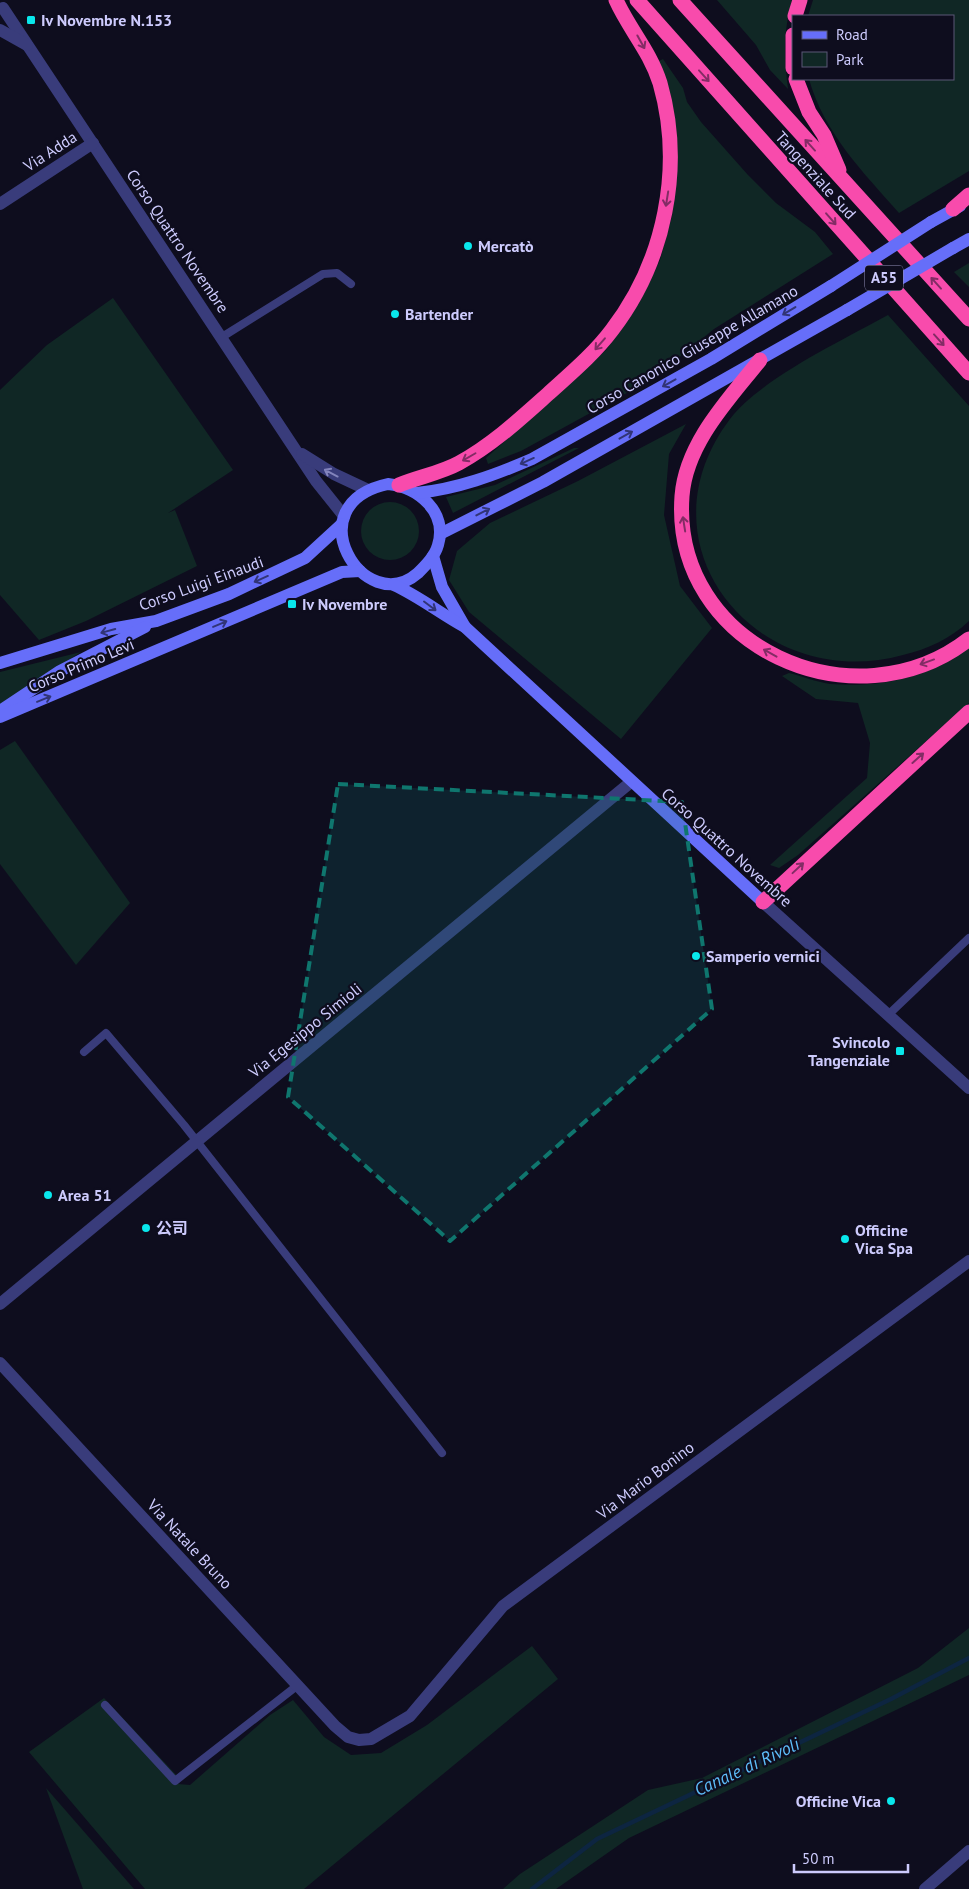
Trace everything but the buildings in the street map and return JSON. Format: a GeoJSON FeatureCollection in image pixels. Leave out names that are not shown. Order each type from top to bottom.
{"type":"FeatureCollection","features":[{"type":"Feature","properties":{"kind":"highway"},"geometry":{"type":"LineString","coordinates":[[398,485],[456,465],[482,450],[509,429],[590,355],[612,330],[644,279],[656,249],[669,184],[667,117],[660,83],[649,56],[616,0]]}},
{"type":"Feature","properties":{"kind":"highway","name":"Tangenziale Sud"},"geometry":{"type":"LineString","coordinates":[[637,0],[969,373]]}},
{"type":"Feature","properties":{"kind":"highway","name":"Tangenziale Sud"},"geometry":{"type":"LineString","coordinates":[[680,0],[969,320]]}},
{"type":"Feature","properties":{"kind":"highway"},"geometry":{"type":"LineString","coordinates":[[795,15],[800,0]]}},
{"type":"Feature","properties":{"kind":"highway"},"geometry":{"type":"LineString","coordinates":[[796,80],[809,112],[824,134],[843,181]]}},
{"type":"Feature","properties":{"kind":"highway"},"geometry":{"type":"LineString","coordinates":[[953,210],[969,195]]}},
{"type":"Feature","properties":{"kind":"highway"},"geometry":{"type":"LineString","coordinates":[[760,360],[714,418],[702,438],[689,467],[682,494],[682,521],[689,555],[700,585],[714,608],[730,625],[782,659],[809,670],[838,675],[867,676],[897,672],[929,662],[956,649],[969,639]]}},
{"type":"Feature","properties":{"kind":"highway"},"geometry":{"type":"LineString","coordinates":[[763,902],[969,712]]}},
{"type":"Feature","properties":{"kind":"main road","name":"Corso Canonico Giuseppe Allamano"},"geometry":{"type":"LineString","coordinates":[[417,493],[444,489],[505,470],[532,459],[712,359],[931,222],[969,201]]}},
{"type":"Feature","properties":{"kind":"main road"},"geometry":{"type":"LineString","coordinates":[[440,534],[542,482],[760,360],[969,239]]}},
{"type":"Feature","properties":{"kind":"main road"},"geometry":{"type":"LineString","coordinates":[[388,484],[398,485],[417,493],[429,502],[438,517],[440,534],[433,556],[412,578],[394,585],[380,583],[360,571],[344,550],[343,520],[350,505],[368,490],[388,484]]}},
{"type":"Feature","properties":{"kind":"main road","name":"Corso Luigi Einaudi"},"geometry":{"type":"LineString","coordinates":[[0,663],[110,629],[156,621],[229,594],[298,562],[324,543],[343,520]]}},
{"type":"Feature","properties":{"kind":"main road","name":"Corso Quattro Novembre"},"geometry":{"type":"LineString","coordinates":[[433,556],[442,587],[465,627]]}},
{"type":"Feature","properties":{"kind":"main road","name":"Corso Primo Levi"},"geometry":{"type":"LineString","coordinates":[[0,717],[342,572],[360,571]]}},
{"type":"Feature","properties":{"kind":"main road","name":"Corso Quattro Novembre"},"geometry":{"type":"LineString","coordinates":[[394,585],[418,597],[441,614],[465,627],[763,902]]}},
{"type":"Feature","properties":{"kind":"main road","name":"Corso Primo Levi"},"geometry":{"type":"LineString","coordinates":[[0,711],[60,671],[156,621]]}},
{"type":"Feature","properties":{"kind":"street"},"geometry":{"type":"LineString","coordinates":[[0,24],[2,4]]}},
{"type":"Feature","properties":{"kind":"street","name":"Corso Quattro Novembre"},"geometry":{"type":"LineString","coordinates":[[2,4],[343,520]]}},
{"type":"Feature","properties":{"kind":"street","name":"Corso Quattro Novembre"},"geometry":{"type":"LineString","coordinates":[[0,30],[31,48]]}},
{"type":"Feature","properties":{"kind":"street","name":"Via Adda"},"geometry":{"type":"LineString","coordinates":[[0,204],[93,143]]}},
{"type":"Feature","properties":{"kind":"street","name":"Corso Quattro Novembre"},"geometry":{"type":"LineString","coordinates":[[298,452],[334,474],[368,490]]}},
{"type":"Feature","properties":{"kind":"street","name":"Via Egesippo Simioli"},"geometry":{"type":"LineString","coordinates":[[0,1304],[632,782]]}},
{"type":"Feature","properties":{"kind":"street","name":"Corso Quattro Novembre"},"geometry":{"type":"LineString","coordinates":[[763,902],[969,1088]]}},
{"type":"Feature","properties":{"kind":"street","name":"Via Mario Bonino"},"geometry":{"type":"LineString","coordinates":[[359,1740],[371,1739],[385,1733],[410,1716],[503,1606],[969,1261]]}},
{"type":"Feature","properties":{"kind":"street","name":"Via Natale Bruno"},"geometry":{"type":"LineString","coordinates":[[0,1363],[335,1726],[348,1737],[359,1740]]}},
{"type":"Feature","properties":{"kind":"street"},"geometry":{"type":"LineString","coordinates":[[925,1889],[969,1851]]}},
{"type":"Feature","properties":{"kind":"lane"},"geometry":{"type":"LineString","coordinates":[[222,337],[323,274],[337,273],[351,284]]}},
{"type":"Feature","properties":{"kind":"lane"},"geometry":{"type":"LineString","coordinates":[[888,1015],[969,938]]}},
{"type":"Feature","properties":{"kind":"lane"},"geometry":{"type":"LineString","coordinates":[[84,1052],[106,1033],[196,1141],[442,1453]]}},
{"type":"Feature","properties":{"kind":"lane"},"geometry":{"type":"LineString","coordinates":[[105,1705],[175,1781],[298,1685]]}},
{"type":"Feature","properties":{"kind":"highlighted area"},"geometry":{"type":"Polygon","coordinates":[[[338,784],[682,802],[712,1009],[450,1241],[288,1097],[338,784]]]}},
{"type":"Feature","properties":{"kind":"green space"},"geometry":{"type":"Polygon","coordinates":[[[717,0],[792,0],[785,44],[788,89],[770,70],[756,45],[717,0]]]}},
{"type":"Feature","properties":{"kind":"green space"},"geometry":{"type":"Polygon","coordinates":[[[813,0],[969,0],[969,171],[899,213],[846,151],[824,117],[809,80],[954,80],[954,15],[808,15],[813,0]]]}},
{"type":"Feature","properties":{"kind":"green space"},"geometry":{"type":"Polygon","coordinates":[[[663,59],[683,88],[687,102],[701,122],[748,175],[776,203],[815,232],[833,254],[714,329],[671,364],[634,389],[521,451],[488,464],[486,458],[606,350],[639,303],[660,260],[672,216],[677,172],[659,61],[663,59]]]}},
{"type":"Feature","properties":{"kind":"green space"},"geometry":{"type":"Polygon","coordinates":[[[969,263],[969,287],[954,272],[969,263]]]}},
{"type":"Feature","properties":{"kind":"green space"},"geometry":{"type":"Polygon","coordinates":[[[113,298],[233,470],[168,513],[175,510],[197,566],[86,621],[39,640],[0,595],[0,390],[47,345],[113,298]]]}},
{"type":"Feature","properties":{"kind":"green space"},"geometry":{"type":"Polygon","coordinates":[[[888,315],[969,406],[969,621],[954,633],[921,650],[903,655],[850,662],[801,653],[759,631],[726,600],[704,560],[696,515],[704,467],[730,419],[744,404],[761,389],[803,361],[888,315]]]}},
{"type":"Feature","properties":{"kind":"green space"},"geometry":{"type":"Polygon","coordinates":[[[686,424],[669,454],[664,515],[680,586],[712,628],[621,739],[469,612],[449,580],[457,551],[490,523],[578,481],[686,424]]]}},
{"type":"Feature","properties":{"kind":"green space"},"geometry":{"type":"Polygon","coordinates":[[[574,448],[579,448],[453,513],[446,497],[495,485],[574,448]]]}},
{"type":"Feature","properties":{"kind":"green space"},"geometry":{"type":"Polygon","coordinates":[[[390,502],[401,504],[414,515],[419,531],[417,542],[406,555],[390,560],[379,558],[366,547],[361,531],[363,520],[374,507],[390,502]]]}},
{"type":"Feature","properties":{"kind":"green space"},"geometry":{"type":"Polygon","coordinates":[[[969,647],[969,703],[798,855],[779,868],[770,865],[867,778],[870,743],[858,703],[816,699],[782,676],[789,673],[830,684],[848,685],[885,682],[903,679],[938,666],[954,658],[969,647]]]}},
{"type":"Feature","properties":{"kind":"green space"},"geometry":{"type":"Polygon","coordinates":[[[81,652],[8,699],[0,704],[0,672],[81,652]]]}},
{"type":"Feature","properties":{"kind":"green space"},"geometry":{"type":"Polygon","coordinates":[[[15,741],[130,903],[76,965],[0,864],[0,750],[15,741]]]}},
{"type":"Feature","properties":{"kind":"green space"},"geometry":{"type":"Polygon","coordinates":[[[969,1628],[969,1675],[629,1838],[556,1889],[503,1889],[520,1874],[648,1790],[702,1778],[918,1668],[969,1628]]]}},
{"type":"Feature","properties":{"kind":"green space"},"geometry":{"type":"Polygon","coordinates":[[[532,1646],[558,1679],[304,1889],[145,1889],[29,1752],[104,1698],[181,1780],[178,1784],[190,1785],[270,1715],[293,1700],[324,1737],[351,1755],[381,1753],[427,1725],[532,1646]]]}},
{"type":"Feature","properties":{"kind":"green space"},"geometry":{"type":"Polygon","coordinates":[[[46,1788],[134,1889],[83,1889],[46,1788]]]}},
{"type":"Feature","properties":{"kind":"waterway","name":"Canale di Rivoli"},"geometry":{"type":"LineString","coordinates":[[532,1889],[597,1839],[891,1699],[969,1658]]}},
{"type":"Feature","properties":{"kind":"place","name":"Iv Novembre N.153"},"geometry":{"type":"Point","coordinates":[31,20]}},
{"type":"Feature","properties":{"kind":"place","name":"Mercatò"},"geometry":{"type":"Point","coordinates":[468,246]}},
{"type":"Feature","properties":{"kind":"place","name":"Bartender"},"geometry":{"type":"Point","coordinates":[395,314]}},
{"type":"Feature","properties":{"kind":"place","name":"Iv Novembre"},"geometry":{"type":"Point","coordinates":[292,604]}},
{"type":"Feature","properties":{"kind":"place","name":"Samperio vernici"},"geometry":{"type":"Point","coordinates":[696,956]}},
{"type":"Feature","properties":{"kind":"place","name":"Svincolo Tangenziale"},"geometry":{"type":"Point","coordinates":[900,1051]}},
{"type":"Feature","properties":{"kind":"place","name":"Area 51"},"geometry":{"type":"Point","coordinates":[48,1195]}},
{"type":"Feature","properties":{"kind":"place","name":"公司"},"geometry":{"type":"Point","coordinates":[146,1228]}},
{"type":"Feature","properties":{"kind":"place","name":"Officine Vica Spa"},"geometry":{"type":"Point","coordinates":[845,1239]}},
{"type":"Feature","properties":{"kind":"place","name":"Officine Vica"},"geometry":{"type":"Point","coordinates":[891,1801]}}]}
